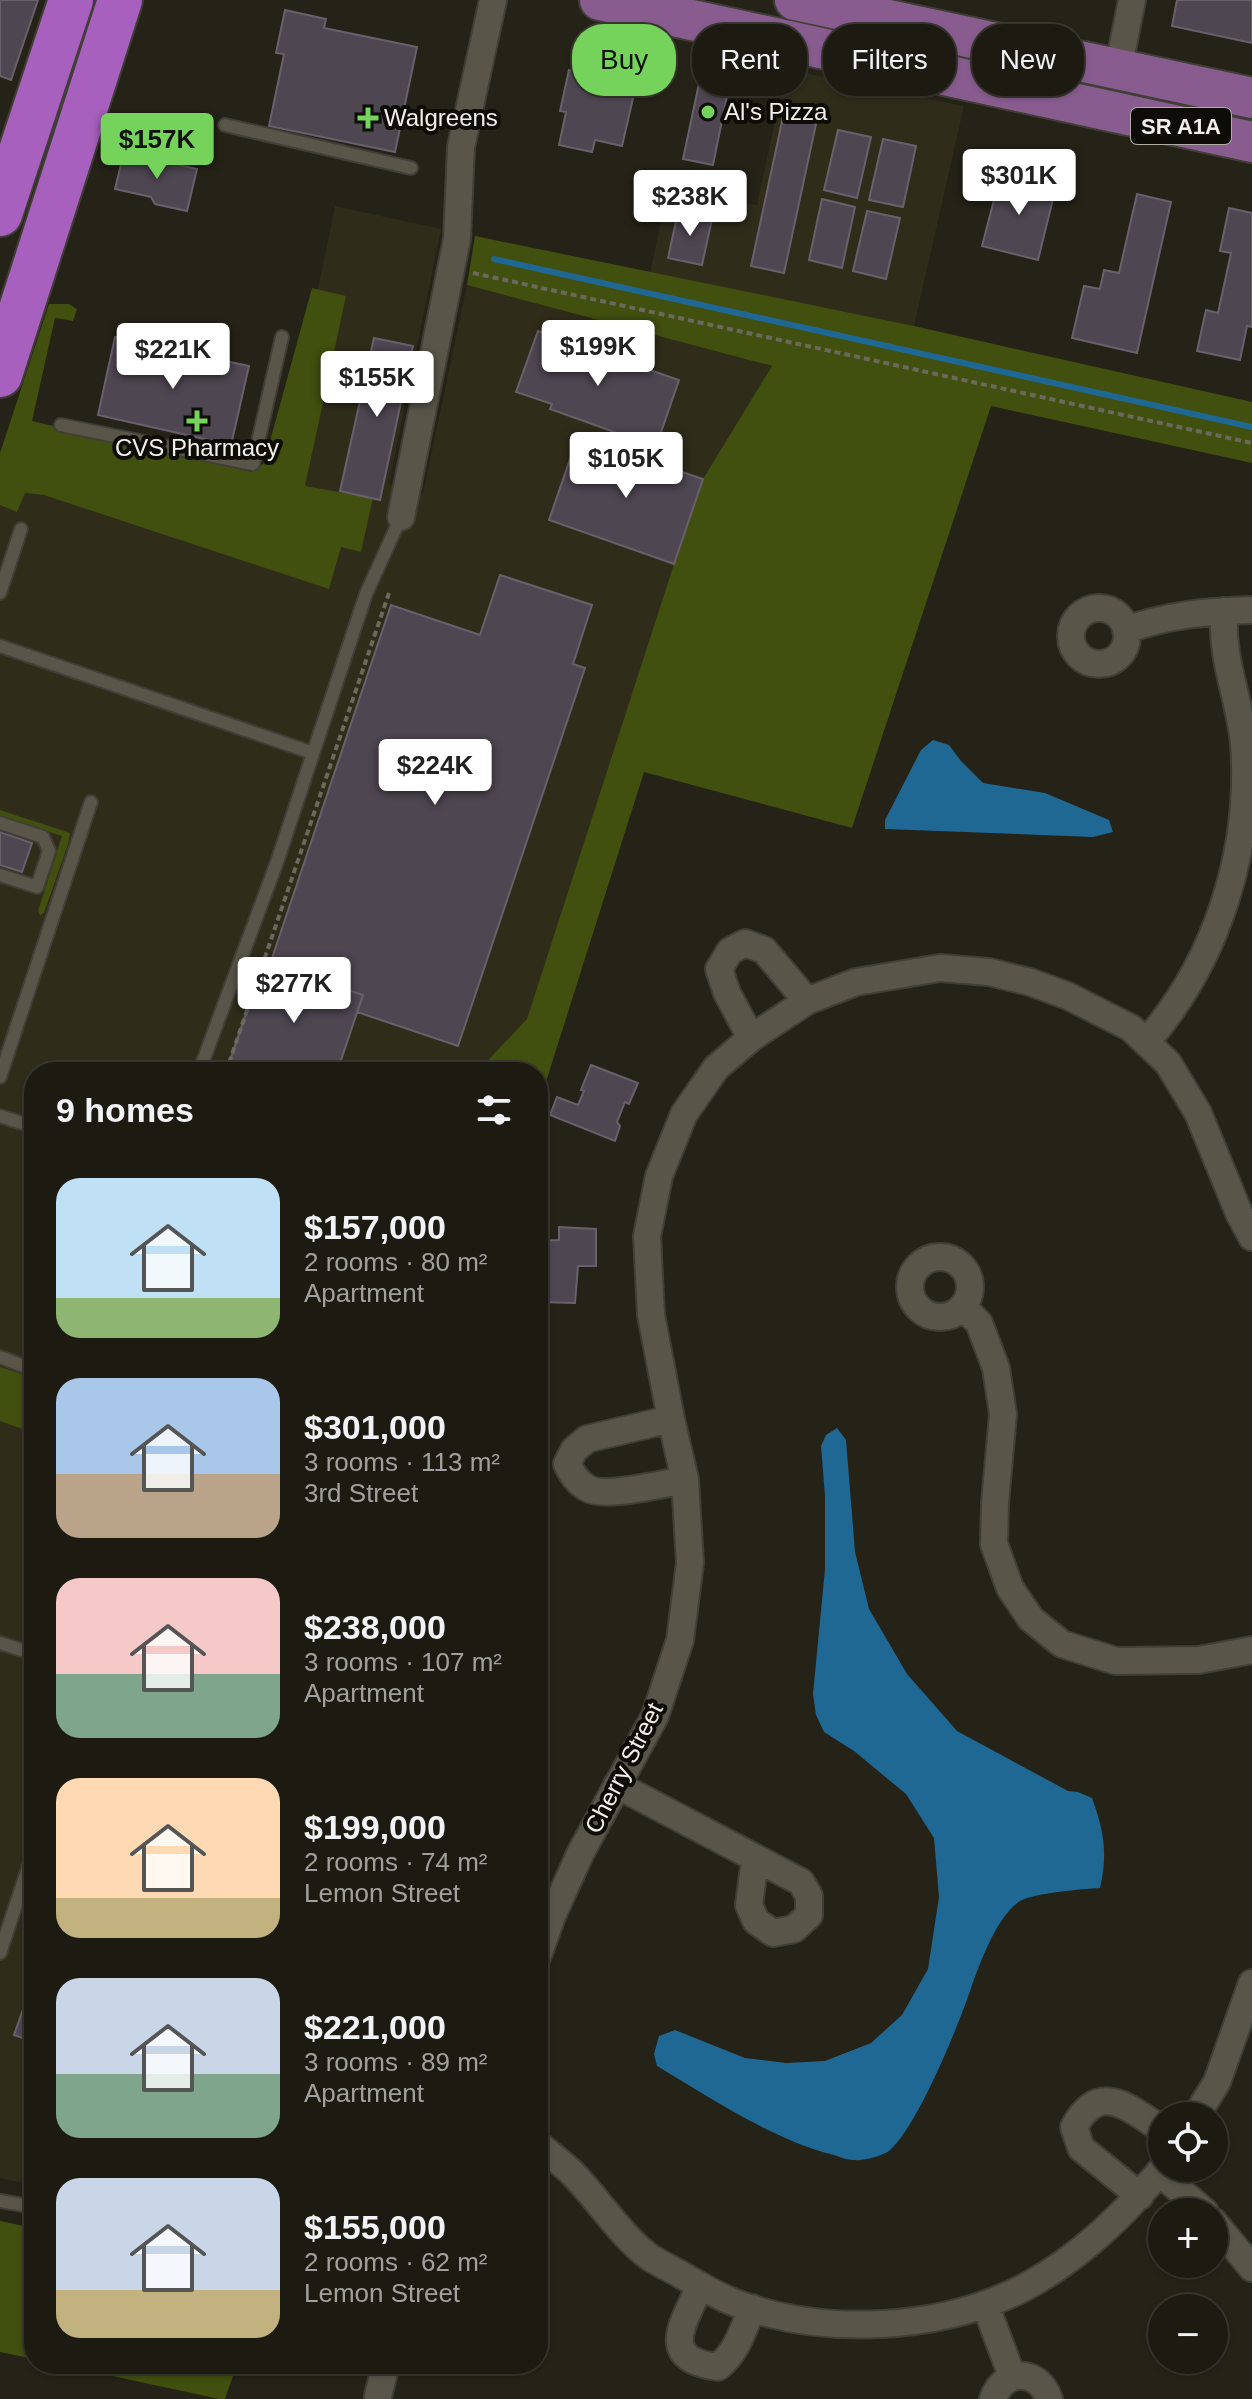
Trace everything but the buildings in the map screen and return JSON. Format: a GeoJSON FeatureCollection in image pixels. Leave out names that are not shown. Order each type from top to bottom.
{"type":"FeatureCollection","features":[{"type":"Feature","properties":{"kind":"highway"},"geometry":{"type":"LineString","coordinates":[[0,214],[71,0]]}},
{"type":"Feature","properties":{"kind":"highway"},"geometry":{"type":"LineString","coordinates":[[0,375],[120,0]]}},
{"type":"Feature","properties":{"kind":"main road","name":"SR A1A"},"geometry":{"type":"LineString","coordinates":[[600,0],[1252,142]]}},
{"type":"Feature","properties":{"kind":"main road","name":"SR A1A"},"geometry":{"type":"LineString","coordinates":[[816,2],[1252,98]]}},
{"type":"Feature","properties":{"kind":"main road"},"geometry":{"type":"LineString","coordinates":[[816,2],[817,46]]}},
{"type":"Feature","properties":{"kind":"main road"},"geometry":{"type":"LineString","coordinates":[[1110,110],[1118,70]]}},
{"type":"Feature","properties":{"kind":"street"},"geometry":{"type":"LineString","coordinates":[[401,517],[457,239],[461,147],[493,0]]}},
{"type":"Feature","properties":{"kind":"street"},"geometry":{"type":"LineString","coordinates":[[1118,70],[1132,0]]}},
{"type":"Feature","properties":{"kind":"street"},"geometry":{"type":"LineString","coordinates":[[1126,630],[1193,613],[1252,610]]}},
{"type":"Feature","properties":{"kind":"street"},"geometry":{"type":"LineString","coordinates":[[1147,1041],[1170,1015],[1208,951],[1230,895],[1241,836],[1246,781],[1244,743],[1226,657],[1224,611]]}},
{"type":"Feature","properties":{"kind":"street"},"geometry":{"type":"LineString","coordinates":[[751,1038],[727,993],[719,969],[730,951],[745,943],[764,950],[807,1001]]}},
{"type":"Feature","properties":{"kind":"street","name":"Cherry Street"},"geometry":{"type":"LineString","coordinates":[[548,1931],[581,1852],[655,1716],[680,1640],[690,1563],[685,1480],[651,1315],[647,1236],[659,1176],[684,1114],[716,1068],[751,1038],[807,1001],[856,982],[940,968],[989,972],[1030,982],[1068,996],[1131,1028],[1168,1063],[1198,1113],[1252,1237]]}},
{"type":"Feature","properties":{"kind":"street"},"geometry":{"type":"LineString","coordinates":[[963,1307],[979,1323],[996,1368],[1003,1414],[994,1544],[1010,1588],[1031,1619],[1062,1644],[1116,1661],[1199,1660],[1252,1650]]}},
{"type":"Feature","properties":{"kind":"street"},"geometry":{"type":"LineString","coordinates":[[671,1419],[587,1439],[574,1450],[567,1464],[573,1476],[589,1490],[609,1492],[685,1480]]}},
{"type":"Feature","properties":{"kind":"street"},"geometry":{"type":"LineString","coordinates":[[617,1785],[755,1859]]}},
{"type":"Feature","properties":{"kind":"street"},"geometry":{"type":"LineString","coordinates":[[1205,2102],[1217,2082],[1252,1983]]}},
{"type":"Feature","properties":{"kind":"street"},"geometry":{"type":"LineString","coordinates":[[1140,2196],[1081,2148],[1074,2127],[1081,2114],[1094,2102],[1108,2100],[1148,2121]]}},
{"type":"Feature","properties":{"kind":"street"},"geometry":{"type":"LineString","coordinates":[[548,2153],[574,2175],[608,2217],[649,2256],[733,2302],[772,2314],[825,2323],[893,2324],[928,2320],[1006,2297],[1060,2266],[1114,2223],[1151,2182]]}},
{"type":"Feature","properties":{"kind":"street"},"geometry":{"type":"LineString","coordinates":[[1174,2182],[1190,2198]]}},
{"type":"Feature","properties":{"kind":"street"},"geometry":{"type":"LineString","coordinates":[[1228,2239],[1252,2268]]}},
{"type":"Feature","properties":{"kind":"street"},"geometry":{"type":"LineString","coordinates":[[700,2286],[681,2327],[679,2345],[685,2357],[701,2365],[718,2367],[728,2359],[752,2308]]}},
{"type":"Feature","properties":{"kind":"street"},"geometry":{"type":"LineString","coordinates":[[985,2304],[1012,2376]]}},
{"type":"Feature","properties":{"kind":"street"},"geometry":{"type":"LineString","coordinates":[[378,2396],[384,2374]]}},
{"type":"Feature","properties":{"kind":"street"},"geometry":{"type":"LineString","coordinates":[[993,2399],[998,2387],[1012,2376],[1030,2376],[1040,2382],[1049,2399]]}},
{"type":"Feature","properties":{"kind":"lane"},"geometry":{"type":"LineString","coordinates":[[225,125],[411,168]]}},
{"type":"Feature","properties":{"kind":"lane"},"geometry":{"type":"LineString","coordinates":[[61,425],[253,464],[282,337]]}},
{"type":"Feature","properties":{"kind":"lane"},"geometry":{"type":"LineString","coordinates":[[203,1062],[277,862],[366,594],[401,517]]}},
{"type":"Feature","properties":{"kind":"lane"},"geometry":{"type":"LineString","coordinates":[[0,593],[21,529]]}},
{"type":"Feature","properties":{"kind":"lane"},"geometry":{"type":"LineString","coordinates":[[0,646],[313,753]]}},
{"type":"Feature","properties":{"kind":"lane"},"geometry":{"type":"LineString","coordinates":[[0,1077],[91,802]]}},
{"type":"Feature","properties":{"kind":"lane"},"geometry":{"type":"LineString","coordinates":[[0,823],[43,837],[49,851],[37,887],[0,875]]}},
{"type":"Feature","properties":{"kind":"lane"},"geometry":{"type":"LineString","coordinates":[[0,1116],[24,1124]]}},
{"type":"Feature","properties":{"kind":"lane"},"geometry":{"type":"LineString","coordinates":[[0,1357],[24,1366]]}},
{"type":"Feature","properties":{"kind":"lane"},"geometry":{"type":"LineString","coordinates":[[0,1643],[24,1651]]}},
{"type":"Feature","properties":{"kind":"lane"},"geometry":{"type":"LineString","coordinates":[[0,1953],[24,1880]]}},
{"type":"Feature","properties":{"kind":"lane"},"geometry":{"type":"LineString","coordinates":[[0,2201],[24,2205]]}},
{"type":"Feature","properties":{"kind":"path"},"geometry":{"type":"LineString","coordinates":[[451,268],[1252,443]]}},
{"type":"Feature","properties":{"kind":"path"},"geometry":{"type":"LineString","coordinates":[[229,1062],[389,593]]}},
{"type":"Feature","properties":{"kind":"shaded area"},"geometry":{"type":"Polygon","coordinates":[[[807,73],[823,77],[823,96],[916,96],[964,106],[914,326],[650,273],[668,188],[757,205],[780,96],[807,96],[807,73]]]}},
{"type":"Feature","properties":{"kind":"shaded area"},"geometry":{"type":"Polygon","coordinates":[[[335,206],[441,229],[389,484],[423,493],[467,285],[772,366],[541,1062],[24,1062],[24,2183],[0,2178],[0,454],[275,499],[335,206]]]}},
{"type":"Feature","properties":{"kind":"green space"},"geometry":{"type":"Polygon","coordinates":[[[475,236],[914,326],[1252,402],[1252,463],[991,406],[852,828],[644,772],[548,1075],[548,1062],[486,1062],[527,1019],[703,479],[772,366],[467,285],[475,236]]]}},
{"type":"Feature","properties":{"kind":"green space"},"geometry":{"type":"Polygon","coordinates":[[[312,288],[346,296],[305,486],[373,498],[361,552],[341,547],[329,589],[44,495],[25,493],[17,512],[0,505],[0,453],[49,304],[69,304],[77,309],[73,321],[55,318],[32,421],[252,472],[264,463],[312,288]]]}},
{"type":"Feature","properties":{"kind":"green space"},"geometry":{"type":"Polygon","coordinates":[[[0,810],[70,833],[44,913],[40,915],[38,911],[62,836],[0,816],[0,810]]]}},
{"type":"Feature","properties":{"kind":"green space"},"geometry":{"type":"Polygon","coordinates":[[[0,1367],[24,1375],[24,1429],[0,1421],[0,1367]]]}},
{"type":"Feature","properties":{"kind":"green space"},"geometry":{"type":"Polygon","coordinates":[[[0,2221],[24,2226],[24,2357],[0,2352],[0,2221]]]}},
{"type":"Feature","properties":{"kind":"green space"},"geometry":{"type":"Polygon","coordinates":[[[103,2374],[234,2374],[225,2399],[103,2374]]]}},
{"type":"Feature","properties":{"kind":"water"},"geometry":{"type":"Polygon","coordinates":[[[933,740],[949,745],[983,783],[1045,793],[1109,820],[1113,832],[1093,837],[885,829],[885,820],[921,750],[933,740]]]}},
{"type":"Feature","properties":{"kind":"water"},"geometry":{"type":"Polygon","coordinates":[[[837,1428],[846,1440],[855,1552],[869,1609],[907,1674],[957,1731],[1068,1791],[1092,1798],[1102,1832],[1104,1853],[1100,1888],[1022,1900],[1004,1917],[990,1942],[945,2054],[911,2122],[889,2151],[858,2160],[808,2147],[763,2128],[657,2066],[654,2054],[659,2036],[675,2030],[745,2058],[786,2063],[825,2061],[871,2043],[902,2015],[928,1969],[939,1897],[934,1838],[906,1794],[854,1751],[824,1732],[816,1715],[813,1694],[825,1569],[821,1446],[826,1435],[837,1428]]]}},
{"type":"Feature","properties":{"kind":"waterway"},"geometry":{"type":"LineString","coordinates":[[494,259],[1252,427]]}},
{"type":"Feature","properties":{"kind":"place","name":"Al's Pizza"},"geometry":{"type":"Point","coordinates":[708,112]}},
{"type":"Feature","properties":{"kind":"place","name":"Walgreens"},"geometry":{"type":"Point","coordinates":[368,118]}},
{"type":"Feature","properties":{"kind":"place","name":"CVS Pharmacy"},"geometry":{"type":"Point","coordinates":[197,421]}}]}
